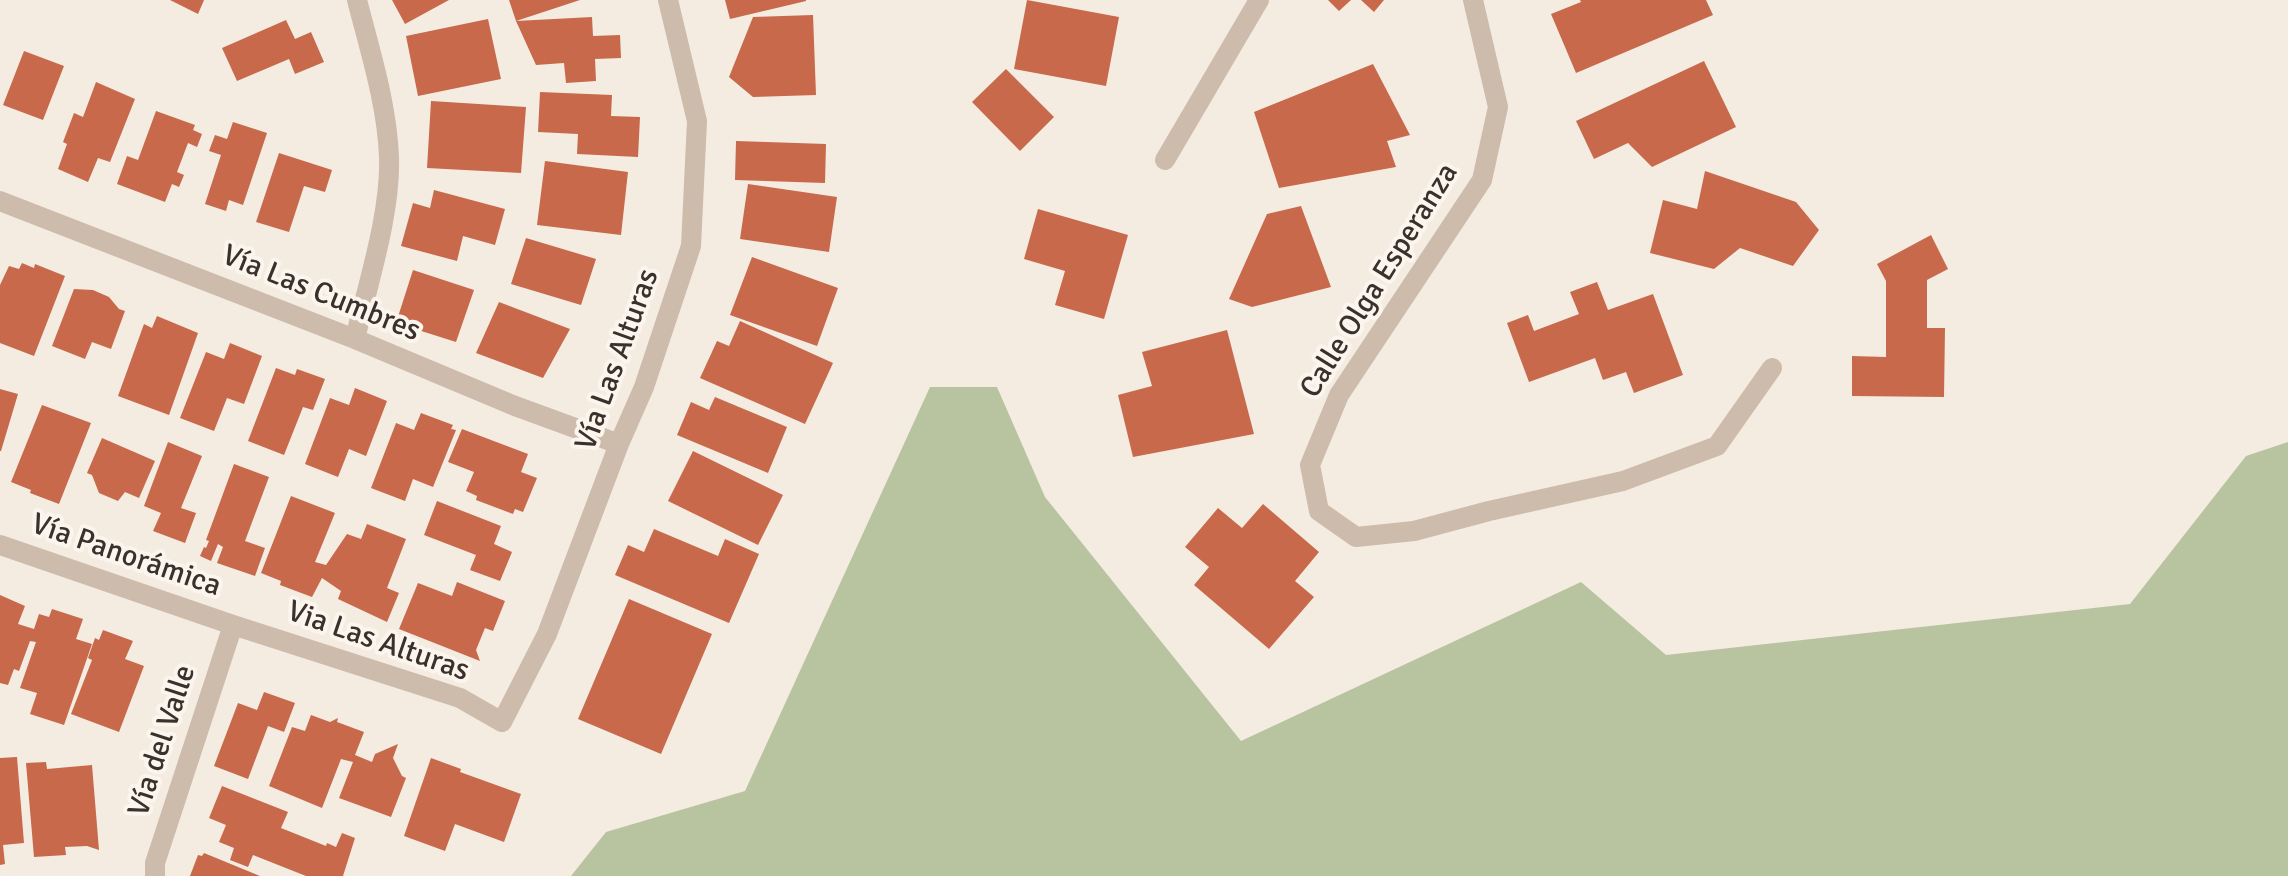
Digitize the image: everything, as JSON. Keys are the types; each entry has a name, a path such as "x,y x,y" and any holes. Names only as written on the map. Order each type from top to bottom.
{"street":[{"path":"355,339 386,203 389,159 384,110 357,0"},
{"name":"Vía Las Alturas","path":"502,722 547,634 619,444 644,387 691,246 697,121 668,0"},
{"path":"1165,160 1259,0"},
{"name":"Calle Olga Esperanza","path":"1473,0 1498,107 1482,180 1339,395 1310,465 1319,511 1356,537 1371,536 1414,531 1623,481 1717,446 1772,368"},
{"name":"Vía Las Cumbres","path":"0,201 355,339 515,406 619,444"},
{"name":"Vía Panorámica","path":"0,545 233,625"},
{"name":"Via Las Alturas","path":"233,625 460,698 502,722"},
{"name":"Vía del Valle","path":"155,876 155,863 233,625"}],"green space":[{"path":"930,387 997,387 1045,497 1241,741 1581,582 1666,655 2130,604 2246,456 2288,442 2288,876 571,876 606,832 745,791"}],"building":[{"path":"170,0 204,0 198,14"},
{"path":"392,0 449,0 405,24"},
{"path":"509,0 580,0 516,21"},
{"path":"725,0 806,0 806,1 730,19"},
{"path":"1027,0 1119,17 1106,86 1014,69"},
{"path":"1328,0 1351,0 1339,11"},
{"path":"1361,0 1384,0 1374,12"},
{"path":"1580,0 1706,0 1713,15 1576,73 1551,14"},
{"path":"813,15 816,95 753,97 729,77 753,17"},
{"path":"592,17 593,36 620,35 621,58 595,59 596,81 566,83 564,63 536,65 516,21"},
{"path":"488,19 501,79 418,96 406,36"},
{"path":"286,20 295,39 311,32 324,62 295,74 289,59 237,81 222,48"},
{"path":"24,51 64,66 43,120 3,105"},
{"path":"1704,61 1736,127 1652,167 1628,143 1594,159 1576,121"},
{"path":"1373,64 1410,135 1387,141 1396,167 1279,188 1254,112"},
{"path":"1006,69 1054,117 1020,151 972,102"},
{"path":"96,82 135,99 110,162 98,158 88,182 58,169 67,144 63,142 74,113 83,117"},
{"path":"540,92 612,95 611,116 640,117 638,157 577,154 578,134 538,132"},
{"path":"431,101 526,107 521,173 427,168"},
{"path":"156,111 195,125 193,130 202,134 197,147 188,143 177,172 184,175 179,187 172,184 165,202 117,184 127,156 138,160"},
{"path":"233,122 267,133 243,205 229,200 226,211 205,204 221,155 209,151 215,135 227,139"},
{"path":"736,141 826,144 825,183 735,180"},
{"path":"279,153 332,170 325,192 304,186 289,232 256,222"},
{"path":"545,161 628,172 621,235 537,225"},
{"path":"1705,171 1796,202 1819,230 1793,266 1740,248 1714,269 1650,253 1663,200 1697,209"},
{"path":"748,184 837,197 829,252 740,239"},
{"path":"434,190 505,209 495,245 463,236 457,261 401,246 413,203 430,208"},
{"path":"1301,206 1331,287 1252,307 1229,299 1267,214"},
{"path":"1038,209 1128,235 1104,319 1055,305 1065,271 1024,259"},
{"path":"1931,235 1948,269 1927,280 1927,328 1945,328 1944,397 1852,396 1852,356 1886,357 1886,281 1877,264"},
{"path":"526,238 596,259 581,305 511,284"},
{"path":"752,257 838,288 817,346 730,315"},
{"path":"22,263 34,268 35,264 65,276 34,356 0,343 0,285 9,266 19,269"},
{"path":"413,270 474,290 456,342 396,323"},
{"path":"1597,282 1608,310 1653,294 1683,375 1634,393 1626,372 1603,380 1595,358 1529,382 1507,323 1528,315 1534,331 1579,314 1570,292"},
{"path":"74,289 93,290 109,297 119,309 125,311 111,349 92,342 85,359 52,346"},
{"path":"499,302 570,329 543,378 476,353"},
{"path":"157,316 198,333 169,415 118,396 144,324 152,328"},
{"path":"740,321 833,363 805,424 700,378 717,341 729,346"},
{"path":"1227,330 1254,434 1133,457 1118,395 1152,386 1142,352"},
{"path":"230,343 262,356 244,404 227,398 214,431 180,418 206,352 224,359"},
{"path":"276,368 295,375 297,369 325,379 313,410 303,407 284,455 248,441"},
{"path":"355,388 387,401 366,456 349,449 338,477 305,464 330,398 349,405"},
{"path":"0,389 18,394 1,451 0,451"},
{"path":"715,397 787,427 768,473 677,435 691,402 709,410"},
{"path":"42,405 91,423 59,504 11,482"},
{"path":"421,413 453,425 451,429 456,430 433,487 413,479 405,501 371,488 396,423 414,430"},
{"path":"462,429 528,454 521,472 537,478 523,512 515,509 513,514 476,500 477,496 466,491 474,472 448,462"},
{"path":"102,438 155,461 139,498 125,492 118,501 99,493 92,475 87,473"},
{"path":"168,442 202,456 181,508 196,513 185,543 153,531 161,513 144,506"},
{"path":"693,451 783,495 758,545 668,501"},
{"path":"234,464 269,477 245,541 265,548 255,576 217,563 223,547 218,544 211,561 200,556 209,541 206,540"},
{"path":"291,496 335,513 315,562 326,565 347,534 361,539 367,524 406,539 387,588 399,593 387,622 338,599 341,591 322,578 312,597 280,585 281,581 261,573"},
{"path":"437,501 501,526 494,544 512,552 500,581 470,570 476,555 424,535"},
{"path":"1263,504 1319,552 1295,581 1314,597 1269,649 1194,585 1209,567 1185,547 1218,508 1242,528"},
{"path":"654,529 718,556 725,539 759,554 729,623 615,575 628,545 644,552"},
{"path":"457,582 505,601 493,631 485,628 476,650 480,661 399,629 418,583 452,596"},
{"path":"0,595 25,606 18,624 34,629 39,614 49,617 52,609 83,619 76,639 92,644 64,725 30,714 37,693 20,688 36,642 30,641 19,671 14,669 8,685 0,683"},
{"path":"629,599 712,634 661,754 578,719"},
{"path":"103,630 133,641 125,659 144,666 119,732 71,714 92,660 88,658 95,638 99,640"},
{"path":"264,692 295,703 284,732 268,726 248,779 214,766 238,703 257,710"},
{"path":"311,715 330,722 338,718 337,722 364,732 355,755 372,762 375,754 398,744 393,758 406,778 391,817 339,798 353,762 341,759 322,808 269,786 292,727 305,731"},
{"path":"17,757 24,843 3,845 5,864 0,865 0,758"},
{"path":"431,758 521,794 504,842 455,824 445,851 404,836"},
{"path":"46,762 47,769 92,765 99,850 87,846 65,847 66,855 34,857 26,763"},
{"path":"222,786 288,812 281,828 326,846 327,843 336,847 342,833 355,838 343,876 306,876 253,855 248,867 230,860 234,848 219,842 226,825 209,818"},
{"path":"204,853 260,876 190,876 198,855"}]}
